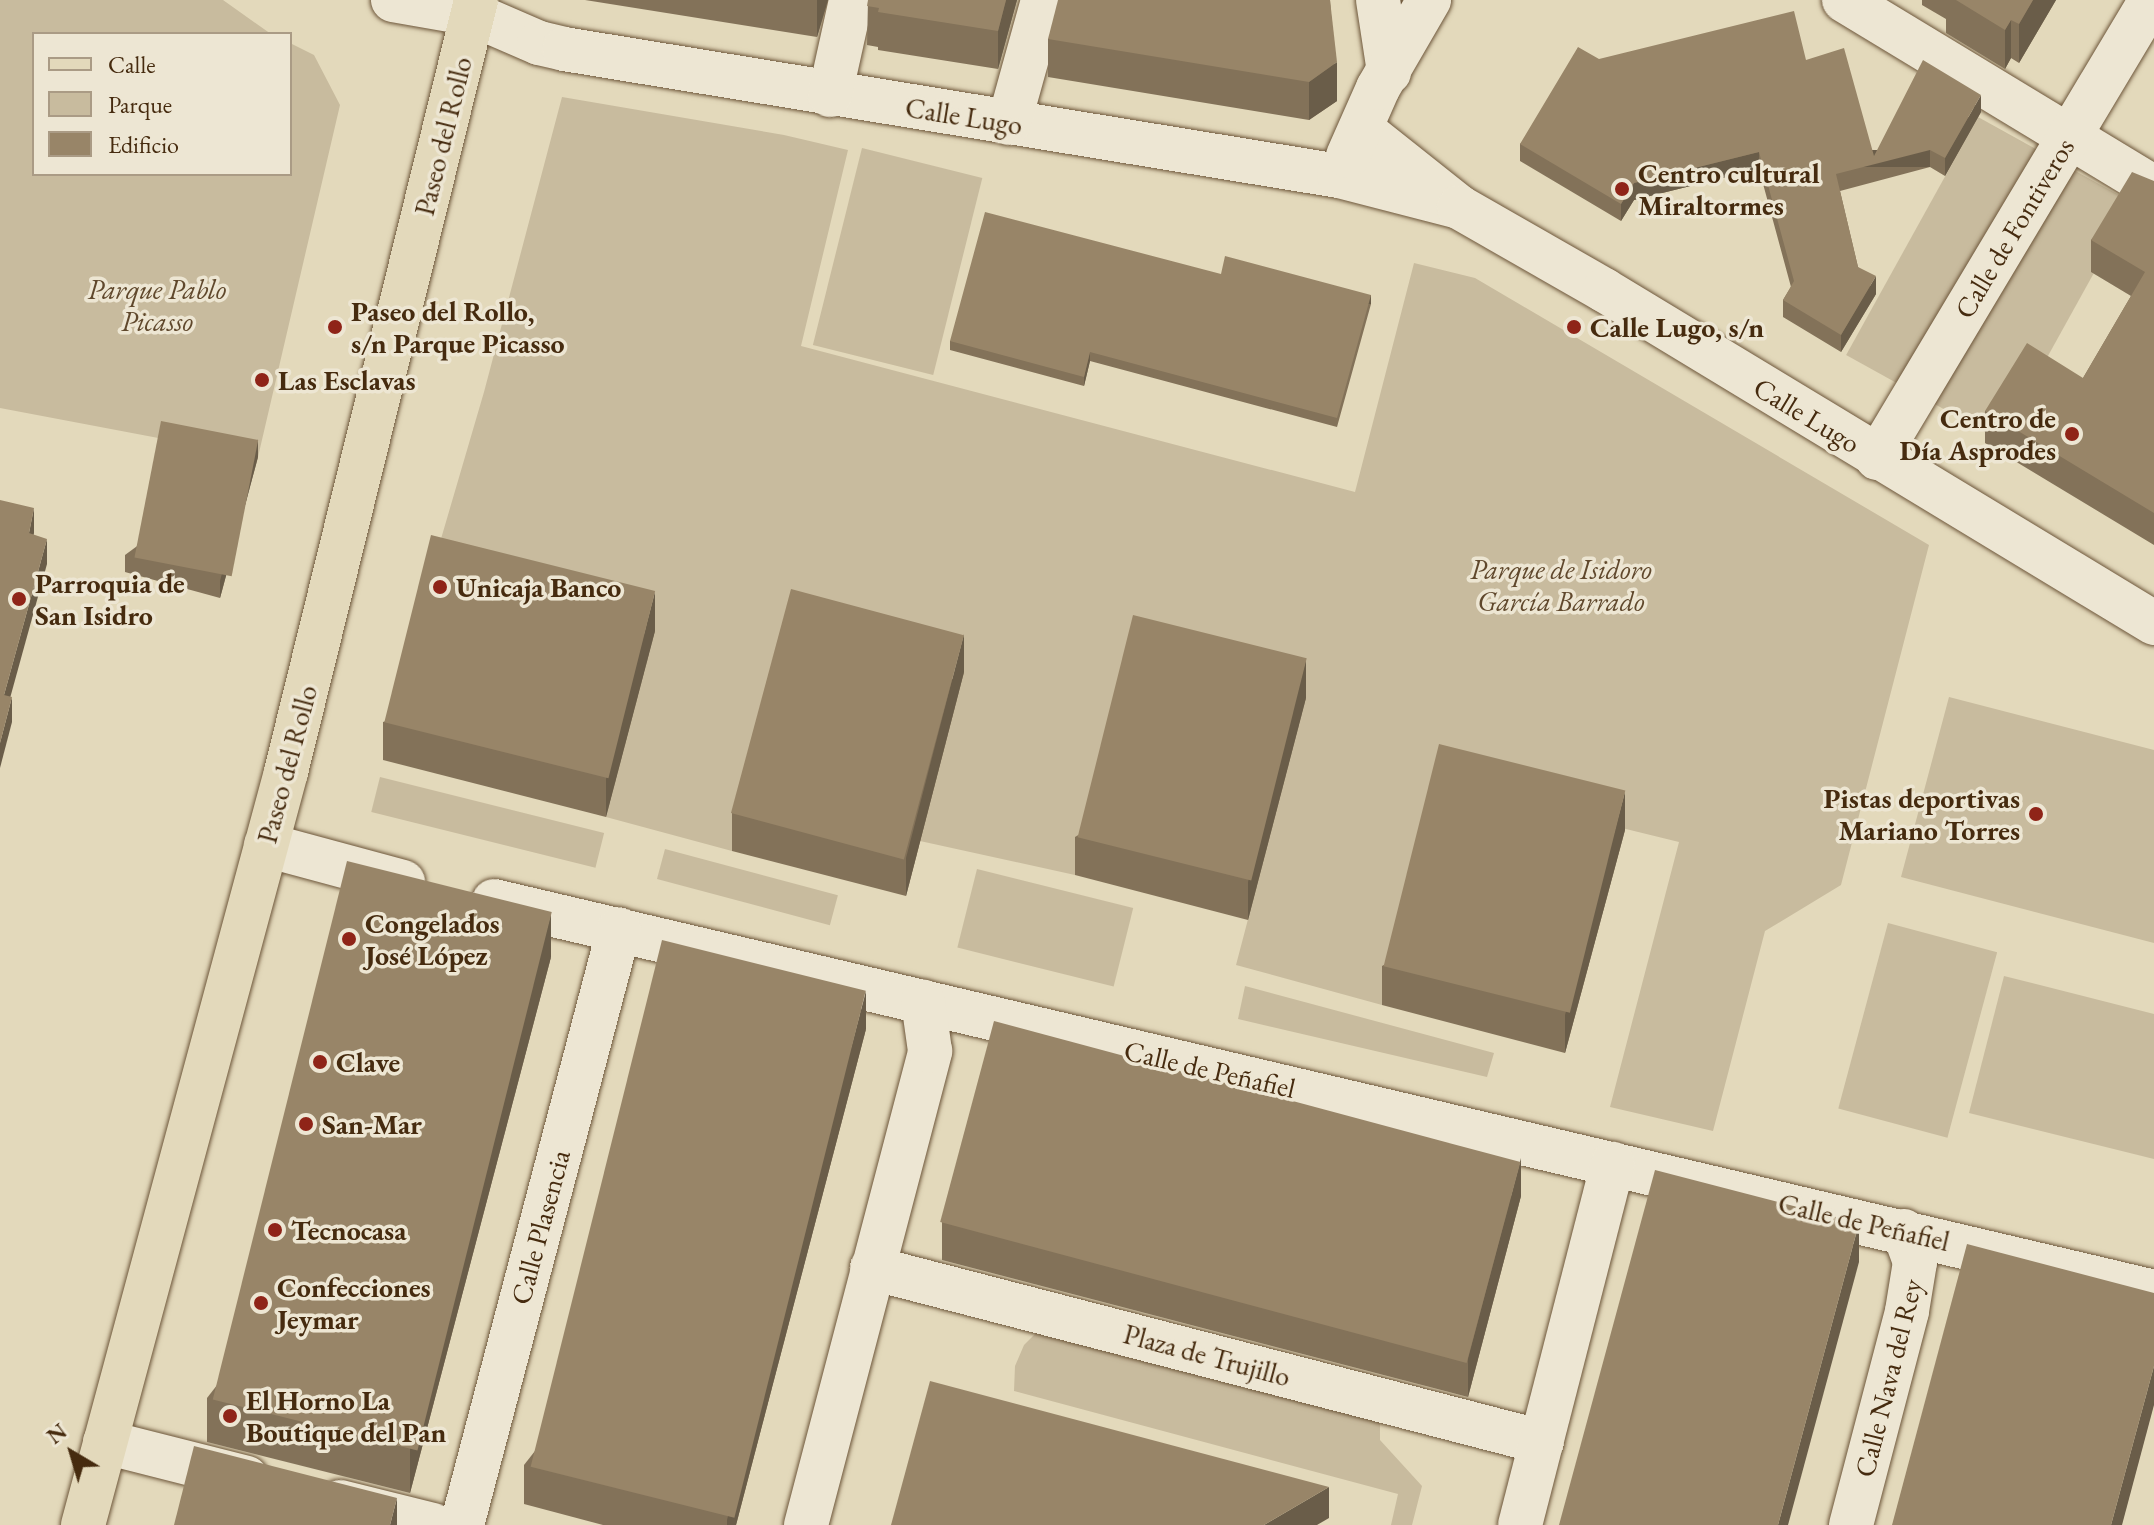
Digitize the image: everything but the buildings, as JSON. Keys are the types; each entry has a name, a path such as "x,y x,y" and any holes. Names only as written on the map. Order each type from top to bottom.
{"main road":[{"name":"Paseo del Rollo","path":"83,1525 266,845 474,7"}],"street":[{"name":"Calle Lugo","path":"393,0 474,7 539,43 564,49 1339,176 1459,207"},
{"path":"830,95 851,0"},
{"path":"1009,123 1043,0"},
{"path":"1378,0 1389,72"},
{"path":"1339,176 1389,72 1429,0"},
{"path":"1844,0 2077,122 2154,188"},
{"name":"Calle de Fontiveros","path":"1877,458 2151,0"},
{"name":"Calle Lugo","path":"1361,129 1459,207 1604,290 2154,623"},
{"name":"Calle de Peñafiel","path":"266,845 447,891 2154,1292"},
{"name":"Calle Plasencia","path":"462,1525 619,929"},
{"path":"806,1525 930,1051 923,1001"},
{"path":"1520,1525 1613,1164"},
{"name":"Calle Nava del Rey","path":"1851,1525 1907,1311 1915,1262 1904,1231"},
{"name":"Plaza de Trujillo","path":"872,1268 1542,1442"},
{"path":"105,1442 433,1525"}],"green space":[{"name":"Parque Pablo Picasso","path":"0,0 223,0 268,32 32,32 32,176 292,176 292,44 314,55 340,105 258,457 0,408"},
{"name":"Parque de Isidoro García Barrado","path":"562,97 784,135 848,150 801,346 1355,492 1414,263 1475,278 1929,545 1841,885 1765,931 1713,1131 1610,1107 1679,842 1439,783 1382,1005 1236,965 1306,698 1133,653 1075,875 920,841 791,628 732,851 606,817 655,631 431,573 484,392"},
{"path":"1978,117 2133,203 2001,441 1846,355"},
{"path":"862,148 982,178 933,375 813,345"},
{"name":"Pistas deportivas Mariano Torres","path":"1949,697 2154,750 2154,943 1901,877"},
{"path":"380,777 604,833 595,868 371,812"},
{"path":"665,849 838,895 830,925 657,879"},
{"path":"977,869 1133,908 1114,987 957,948"},
{"name":"Pistas deportivas Mariano Torres","path":"1888,923 1997,952 1947,1138 1838,1108"},
{"path":"2004,976 2154,1014 2154,1159 1969,1113"},
{"path":"1245,986 1494,1053 1487,1077 1238,1019"},
{"path":"1040,1329 1380,1417 1380,1440 1422,1486 1412,1525 1391,1525 1398,1494 1014,1391 1015,1366 1024,1345"}],"place":[{"name":"Centro cultural Miraltormes","path":"1622,189"},
{"name":"Paseo del Rollo, s/n Parque Picasso","path":"335,327"},
{"name":"Calle Lugo, s/n","path":"1574,327"},
{"name":"Las Esclavas","path":"262,380"},
{"name":"Centro de Día Asprodes","path":"2072,434"},
{"name":"Unicaja Banco","path":"440,587"},
{"name":"Parroquia de San Isidro","path":"19,599"},
{"name":"Pistas deportivas Mariano Torres","path":"2036,814"},
{"name":"Congelados José López","path":"349,939"},
{"name":"Clave","path":"320,1062"},
{"name":"San-Mar","path":"306,1124"},
{"name":"Tecnocasa","path":"275,1230"},
{"name":"Confecciones Jeymar","path":"261,1303"},
{"name":"El Horno La Boutique del Pan","path":"230,1416"}]}
